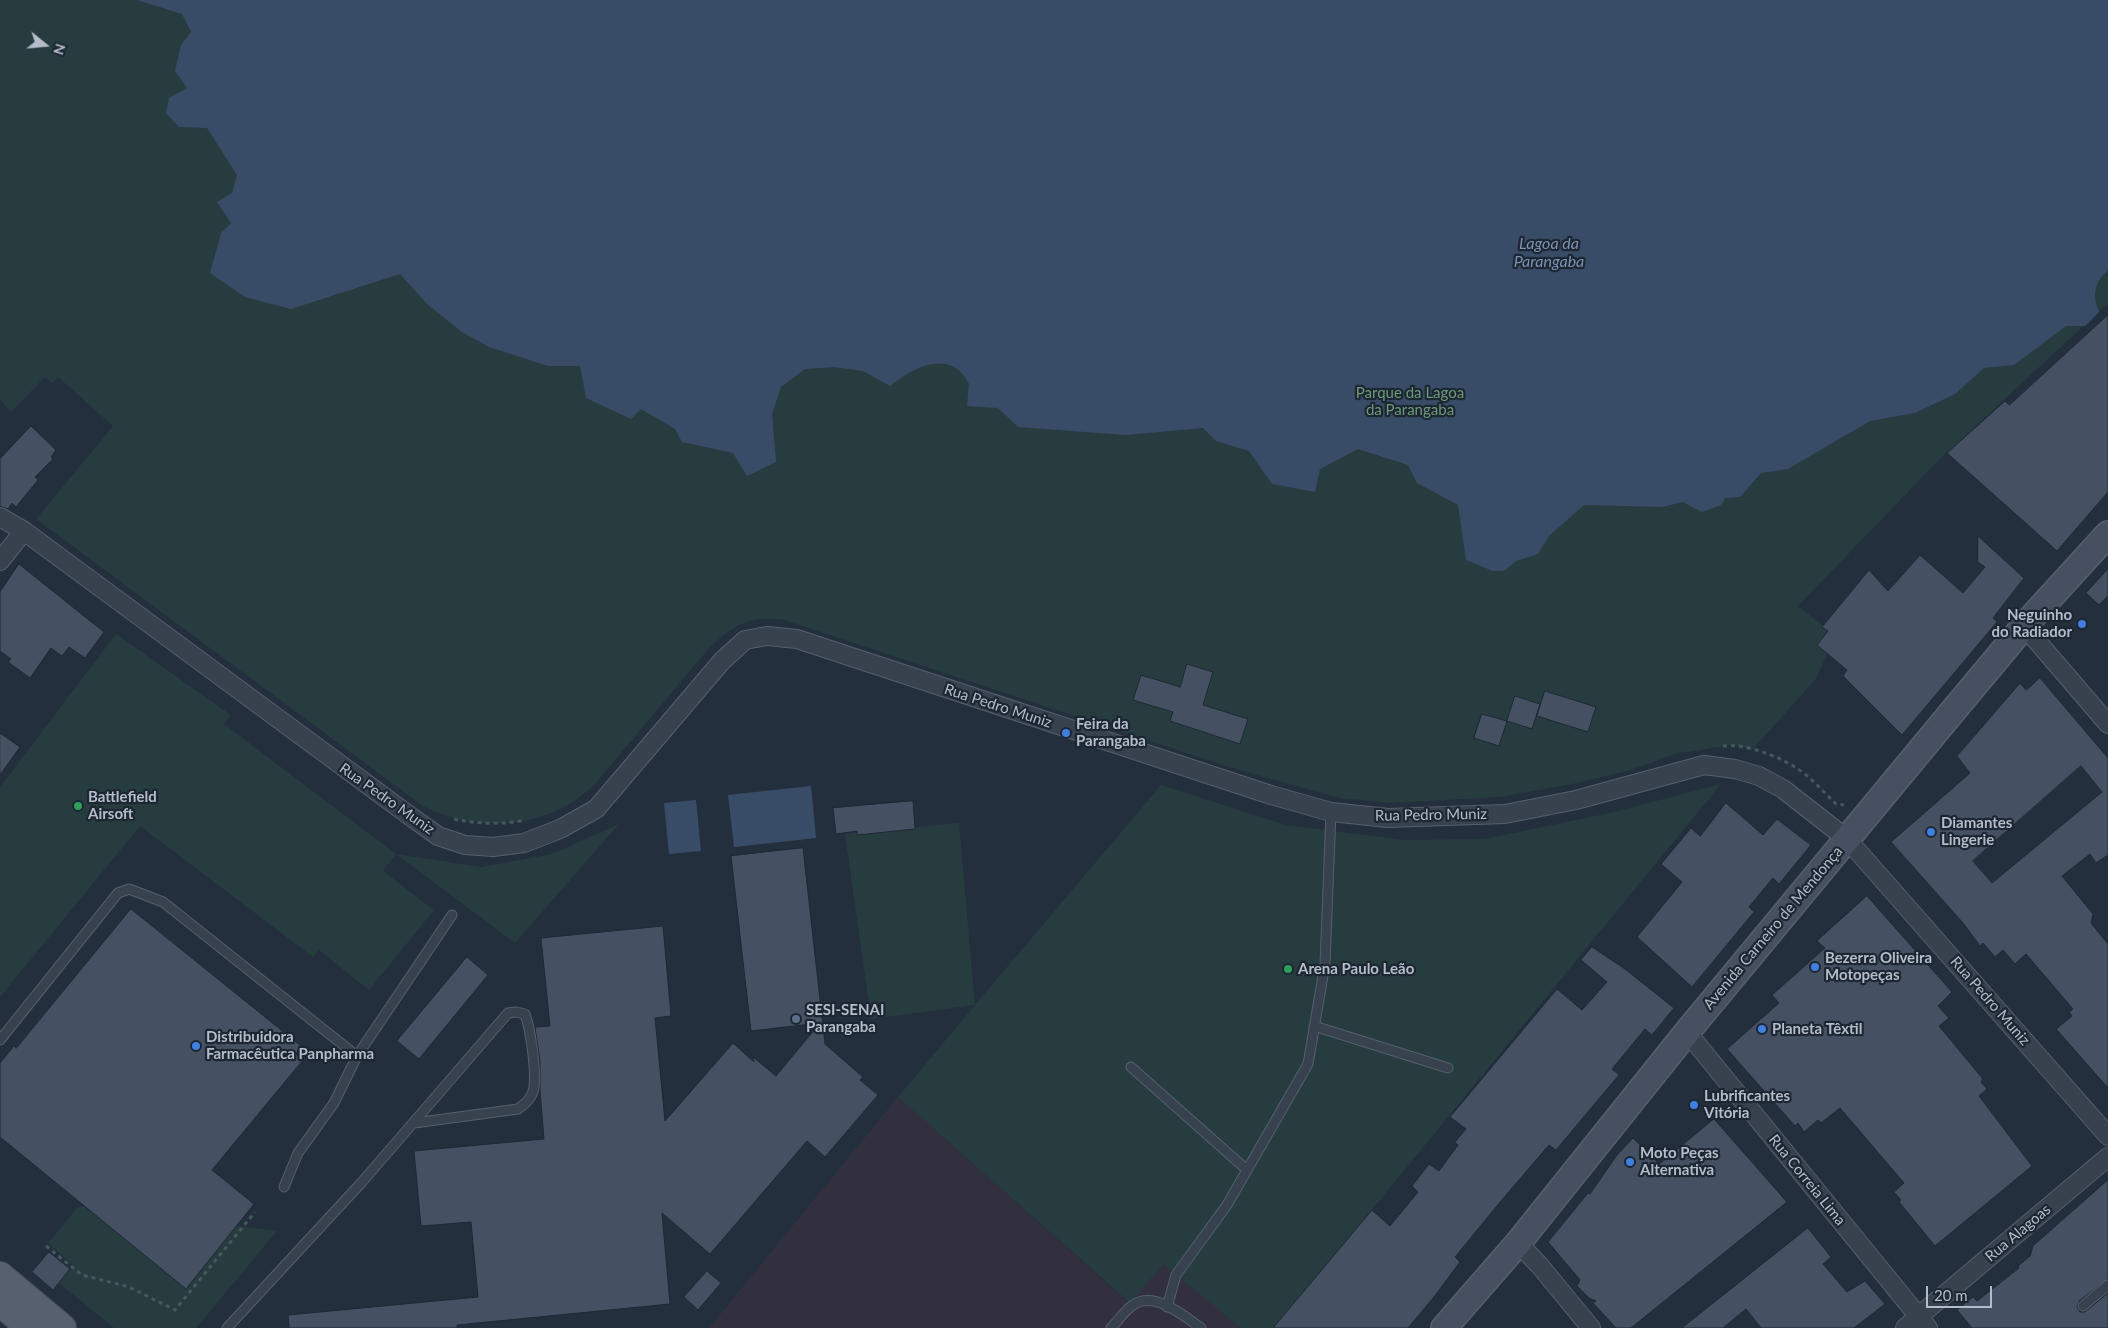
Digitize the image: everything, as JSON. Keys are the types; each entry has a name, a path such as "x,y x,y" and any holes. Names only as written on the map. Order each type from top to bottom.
{"main road":[{"name":"Avenida Carneiro de Mendonça","path":"1444,1328 1518,1243 1687,1032 2024,626 2108,534"},
{"path":"0,1276 62,1328"},
{"path":"0,1302 31,1328"}],"street":[{"name":"Rua Pedro Muniz","path":"0,516 24,531 438,836 465,845 492,847 524,843 560,829 596,808 722,661 746,640 767,636 797,639 1271,795 1331,812 1388,818 1505,814 1576,800 1704,765 1735,769 1759,776 1783,789 1847,838 2108,1136"},
{"path":"0,561 24,531"},
{"path":"2024,626 2108,724"},
{"name":"Rua Correia Lima","path":"1687,1032 1923,1322"},
{"name":"Rua Alagoas","path":"1904,1328 1923,1322 2108,1157"},
{"path":"1518,1243 1540,1266 1591,1328"}],"lane":[{"path":"1167,1307 1176,1274 1227,1205 1308,1064 1324,964 1331,812"},
{"path":"0,1040 109,904 118,894 129,889 163,902 358,1056"},
{"path":"284,1187 298,1153 334,1103 358,1056 452,915"},
{"path":"228,1328 414,1123 508,1013 525,1014 530,1027 534,1089 528,1102 518,1109 414,1123"},
{"path":"1314,1026 1448,1068"},
{"path":"1131,1067 1247,1170"},
{"path":"2083,1306 2108,1285"},
{"path":"1111,1328 1134,1304 1151,1300 1167,1307 1201,1328"}],"path":[{"path":"1721,747 1731,745 1753,749 1779,760 1801,771 1836,804"},
{"path":"449,817 466,822 498,823 529,819"},
{"path":"46,1246 82,1275 129,1287 175,1310 255,1212"}],"shaded area":[{"path":"898,1097 1129,1303 1163,1263 1241,1328 709,1328"}],"green space":[{"name":"Parque da Lagoa da Parangaba","path":"0,0 2108,0 2108,303 1937,462 1798,606 1836,636 1815,680 1753,749 1731,745 1675,754 1628,771 1572,784 1500,797 1391,803 1340,798 1235,769 784,620 762,619 752,620 735,627 710,647 594,785 578,798 560,809 526,820 509,823 473,822 439,813 423,806 36,519 113,426 58,377 52,383 45,377 11,412 0,400"},
{"path":"116,634 231,715 224,724 396,854 383,871 434,910 369,990 319,950 313,957 140,826 0,997 0,787"},
{"name":"Arena Paulo Leão","path":"1721,784 1275,1328 1241,1328 1163,1264 1130,1303 898,1097 1161,785 1286,825 1406,840 1485,839 1614,812"},
{"path":"959,823 975,1005 871,1019 845,834"},
{"path":"619,824 515,943 396,854 481,867 552,854"},
{"path":"79,1206 277,1231 196,1328 114,1328 59,1283 73,1265 48,1243"}],"water":[{"name":"Lagoa da Parangaba","path":"137,0 2108,0 2108,270 2097,285 2095,300 2099,312 2085,326 2066,326 2014,365 1984,368 1955,394 1915,413 1870,421 1788,469 1761,473 1740,497 1725,498 1721,505 1702,512 1683,502 1662,507 1584,505 1549,536 1538,554 1516,561 1504,571 1493,571 1466,560 1458,505 1417,483 1408,465 1358,449 1320,469 1315,492 1272,484 1249,451 1216,441 1203,428 1126,435 1018,427 998,408 967,406 969,384 967,380 957,369 940,363 931,364 913,371 890,386 863,371 834,367 805,369 781,387 772,414 776,462 747,476 733,453 682,442 675,429 641,409 631,419 586,398 580,366 548,366 489,347 462,332 427,304 400,274 291,309 245,297 210,273 221,233 231,223 217,202 232,193 237,175 207,128 179,127 166,113 169,98 187,88 175,71 181,45 191,32 182,14"},
{"path":"811,786 816,838 734,847 728,795"},
{"path":"696,800 701,851 669,854 664,803"}],"building":[{"path":"2108,315 2108,492 2057,551 1947,453 2005,401 2009,405"},
{"path":"31,426 56,450 51,457 53,459 35,477 38,480 16,507 12,503 8,509 0,506 0,459"},
{"path":"1978,536 2024,578 1993,618 1997,622 1902,735 1843,676 1847,670 1817,645 1828,631 1822,627 1869,570 1888,591 1920,555 1963,593 1985,567 1978,562"},
{"path":"19,564 104,632 85,658 69,647 62,656 51,648 30,678 8,662 11,659 0,651 0,592"},
{"path":"2108,569 2108,596 2099,605 2086,593"},
{"path":"1187,664 1213,672 1203,705 1248,719 1240,744 1170,721 1173,712 1133,700 1141,675 1180,687"},
{"path":"2040,678 2108,758 2108,855 2096,863 2090,854 2062,876 2093,914 2091,923 2108,944 2108,1088 2056,1029 2072,1016 2069,1012 2073,1009 2026,954 2015,964 2003,950 1995,957 1983,943 1980,946 1963,923 1891,842 1970,773 1957,756 2020,683 2026,690","holes":["2081,766 2102,792 1992,883 1973,861"]},
{"path":"1545,691 1596,707 1588,732 1537,716"},
{"path":"1515,696 1540,704 1532,729 1507,721"},
{"path":"1482,714 1507,721 1499,746 1474,738"},
{"path":"0,733 20,747 0,775"},
{"path":"913,801 915,829 857,835 857,831 836,834 833,808"},
{"path":"1726,803 1763,835 1777,819 1811,845 1779,884 1773,878 1749,907 1754,912 1692,987 1637,937 1682,882 1661,864 1691,828 1700,836"},
{"path":"803,848 825,1044 863,1077 860,1080 878,1095 825,1157 807,1141 710,1254 662,1213 670,1304 457,1325 457,1328 289,1328 288,1315 478,1297 471,1222 421,1226 414,1151 544,1139 540,1091 540,1061 535,1027 550,1026 541,938 663,926 671,1016 655,1018 665,1121 733,1043 754,1062 753,1057 776,1076 820,1023 751,1031 731,856"},
{"path":"1867,896 1952,992 1938,1006 1949,1018 1939,1026 1983,1079 1981,1082 1987,1089 1979,1096 2032,1166 1935,1246 1899,1202 1901,1200 1894,1192 1904,1183 1840,1108 1821,1123 1818,1120 1804,1132 1798,1123 1795,1126 1727,1049 1779,1003 1772,995 1825,948 1817,941"},
{"path":"131,909 301,1046 296,1054 303,1060 212,1170 254,1204 186,1289 0,1137 0,1063 14,1046 16,1048"},
{"path":"1592,947 1625,969 1674,1008 1652,1035 1645,1029 1612,1069 1619,1075 1556,1150 1549,1145 1501,1201 1455,1257 1460,1262 1434,1297 1408,1328 1273,1328 1372,1210 1390,1226 1418,1192 1412,1186 1429,1164 1439,1171 1458,1145 1455,1142 1466,1129 1450,1117 1557,989 1582,1010 1607,982 1581,960"},
{"path":"467,957 488,975 419,1059 397,1041"},
{"path":"1714,1119 1787,1202 1631,1328 1616,1328 1593,1303 1596,1301 1589,1298 1577,1286 1580,1280 1548,1242 1588,1193 1590,1194 1617,1155 1633,1138 1659,1164"},
{"path":"2108,1180 2108,1279 2079,1301 2077,1307 2080,1312 2085,1312 2108,1293 2108,1328 1972,1328 1957,1310 1973,1297 1977,1301 2019,1268 2018,1266 2030,1256 2033,1246"},
{"path":"1808,1228 1831,1257 1823,1264 1847,1292 1865,1281 1885,1304 1854,1328 1761,1328 1746,1309 1723,1328 1682,1328"},
{"path":"49,1252 70,1269 53,1290 32,1272"},
{"path":"707,1271 721,1283 698,1310 684,1297"}],"place":[{"name":"Neguinho do Radiador","path":"2082,624"},
{"name":"Feira da Parangaba","path":"1066,733"},
{"name":"Battlefield Airsoft","path":"78,806"},
{"name":"Diamantes Lingerie","path":"1931,832"},
{"name":"Bezerra Oliveira Motopeças","path":"1815,967"},
{"name":"Arena Paulo Leão","path":"1288,969"},
{"name":"SESI-SENAI Parangaba","path":"796,1019"},
{"name":"Planeta Têxtil","path":"1762,1029"},
{"name":"Distribuidora Farmacêutica Panpharma","path":"196,1046"},
{"name":"Lubrificantes Vitória","path":"1694,1105"},
{"name":"Moto Peças Alternativa","path":"1630,1162"}]}
